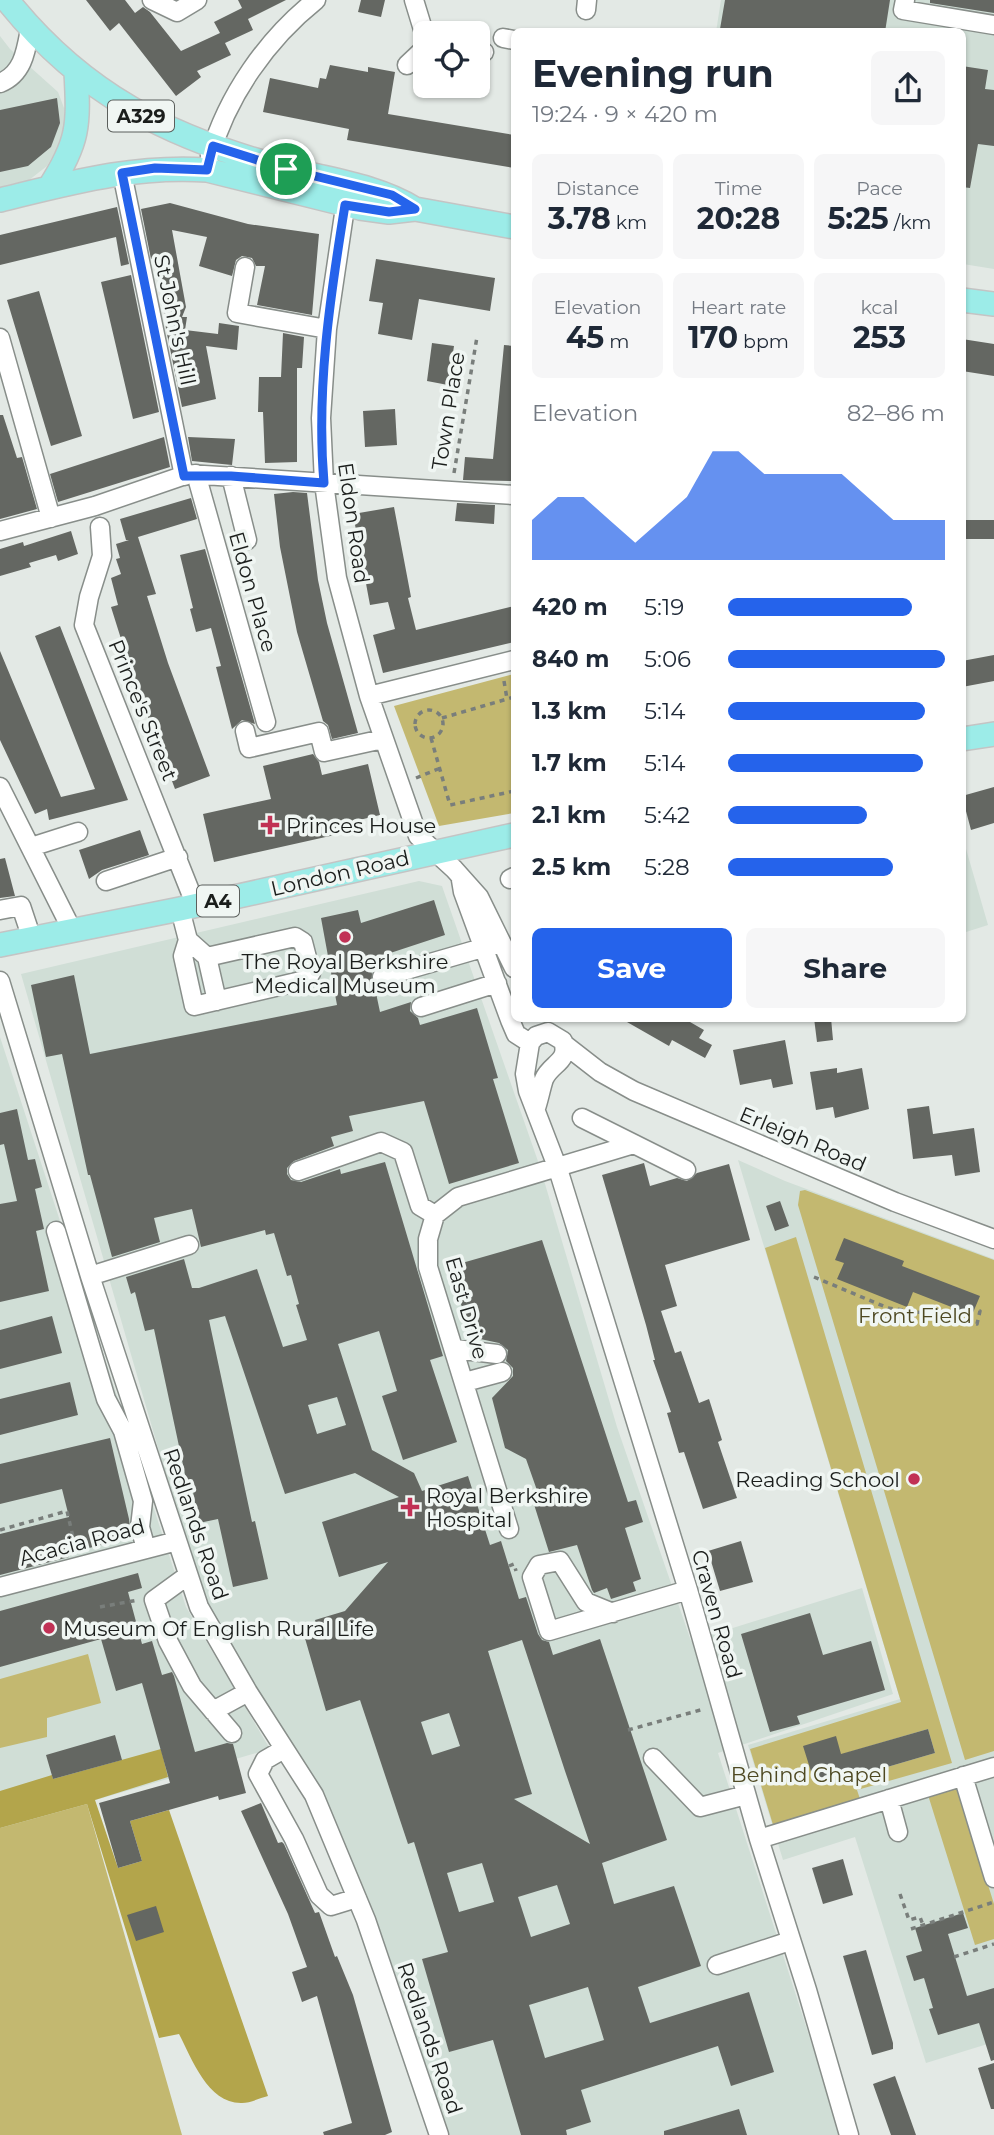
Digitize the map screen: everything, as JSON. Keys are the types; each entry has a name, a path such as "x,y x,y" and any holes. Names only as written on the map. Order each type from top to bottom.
{"main road":[{"name":"A329","path":"7,0 30,29 76,72 141,116 170,130 347,194"},
{"name":"A329","path":"49,188 71,153 76,135 76,72"},
{"name":"A329","path":"0,200 155,168 207,170 347,194 392,195 415,209 511,226"},
{"path":"966,300 994,304"},
{"path":"966,739 994,734"},
{"name":"London Road","path":"0,945 188,907 511,836"}],"street":[{"path":"152,0 177,12 197,0"},
{"path":"207,170 222,121 247,77 267,51 316,0"},
{"path":"414,0 420,21"},
{"path":"905,0 903,10 994,26"},
{"path":"0,83 10,79 19,69 26,54 30,29"},
{"path":"407,65 413,59"},
{"name":"St John's Hill","path":"122,173 190,475"},
{"name":"Eldon Road","path":"347,194 327,328 321,418 324,483 337,578 369,696 418,836 434,852"},
{"path":"244,267 237,313 327,328"},
{"path":"0,338 51,517"},
{"path":"0,531 190,475 511,495"},
{"name":"Eldon Place","path":"190,475 266,722"},
{"path":"231,476 247,540"},
{"name":"Prince's Street","path":"100,527 102,556 89,597 84,625 178,858 188,907 188,940 183,956 194,1006 217,1001"},
{"path":"369,696 511,661"},
{"path":"246,732 249,748 319,732 324,752 383,738"},
{"path":"0,787 72,930"},
{"path":"31,847 78,832"},
{"path":"434,852 479,897 492,945 497,983 511,1021"},
{"path":"106,881 178,858"},
{"path":"0,910 21,906 32,939"},
{"path":"188,940 206,957 217,1001 305,980 311,973 303,942 295,937 206,957"},
{"path":"492,945 511,965"},
{"path":"382,977 492,945"},
{"name":"Redlands Road","path":"0,981 90,1276 198,1607 314,1795 357,1898 439,2135"},
{"path":"421,1007 497,983"},
{"path":"512,1022 516,1034 530,1049 537,1065 555,1065"},
{"path":"530,1049 536,1036 546,1025 564,1044 565,1054 555,1065 536,1108"},
{"name":"Erleigh Road","path":"564,1044 600,1072 634,1091 788,1158 994,1239"},
{"name":"Craven Road","path":"530,1049 527,1082 558,1169 688,1590 746,1795 849,2135"},
{"name":"Erleigh Road","path":"555,1065 600,1072"},
{"path":"582,1118 686,1170"},
{"path":"298,1171 381,1142 403,1153 420,1206 435,1215 458,1197 634,1144"},
{"name":"East Drive","path":"435,1215 428,1239 428,1268 509,1529"},
{"path":"56,1231 106,1399 123,1432 143,1501 140,1527 146,1549"},
{"path":"90,1276 189,1245"},
{"path":"454,1349 497,1354"},
{"path":"465,1382 502,1372"},
{"name":"Acacia Road","path":"0,1587 177,1541"},
{"path":"613,1613 586,1602 560,1561 539,1565 532,1577 549,1631 613,1613 688,1590"},
{"path":"187,1576 154,1600 168,1641 192,1686 232,1733"},
{"path":"213,1711 248,1692"},
{"path":"285,1749 265,1760 258,1774 294,1839 319,1895 331,1906 357,1898"},
{"path":"653,1758 700,1807 746,1795"},
{"path":"759,1839 994,1767"},
{"path":"963,1776 994,1878"},
{"path":"889,1799 898,1832"},
{"path":"718,1965 790,1941"}],"path":[{"name":"Town Place","path":"451,491 477,337"},
{"path":"442,718 441,731 431,738 422,736 416,729 418,716 430,710 442,718 511,698"},
{"path":"431,738 450,805 511,792"},
{"path":"398,785 439,768"},
{"path":"814,1277 888,1308 945,1316 977,1324 981,1311 975,1309"},
{"path":"0,1530 67,1511 80,1566"},
{"path":"509,1566 514,1564 517,1574"},
{"path":"100,1607 131,1599 154,1600"},
{"path":"628,1730 708,1708"},
{"path":"900,1894 909,1920 920,1917 923,1925"},
{"path":"911,1929 994,1902"},
{"path":"954,1956 994,1944"}],"shaded area":[{"path":"721,0 994,0 994,269 966,264 966,28 717,28"},
{"path":"0,36 10,49 58,92 64,108 64,126 60,143 47,166 24,184 0,189"},
{"path":"966,849 988,925 966,932"},
{"name":"Royal Berkshire Hospital","path":"419,881 442,886 540,1167 617,1427 691,1641 862,1588 893,1694 718,1753 841,2135 447,2135 402,1992 374,1914 320,1792 202,1600 21,974"},
{"path":"0,1037 186,1607 270,1749 0,1828"},
{"name":"Reading School","path":"738,1160 785,1181 994,1259 994,2042 926,2063 855,1837 783,1860 748,1745 900,1699"},
{"path":"161,1749 168,1777 95,1800 118,1868 142,1861 130,1821 169,1810 268,2096 248,2102 230,2101 211,2088 196,2067 179,2034 159,2038 87,1804 0,1828 0,1791 52,1775 53,1779"}],"green space":[{"path":"511,675 511,814 439,826 394,706"},
{"name":"Front Field","path":"805,1190 994,1260 994,1751 965,1760 798,1205 800,1191"},
{"name":"Behind Chapel","path":"796,1237 952,1763 857,1790 861,1802 774,1828 750,1749 901,1702 765,1248","holes":["928,1729 935,1753 853,1777 846,1753"]},
{"path":"88,1654 101,1703 47,1718 47,1737 0,1748 0,1679"},
{"path":"957,1786 994,1904 994,1939 975,1945 928,1795"},
{"path":"87,1804 182,2135 0,2135 0,1828"}],"building":[{"path":"86,0 125,0 135,13 143,7 181,51 220,33 214,22 242,8 238,0 286,0 248,19 253,30 225,43 231,55 197,71 201,77 176,96 119,23 110,31"},
{"path":"361,0 385,0 381,17 358,12"},
{"path":"725,0 890,0 886,28 720,28"},
{"path":"930,0 994,0 994,13 930,3"},
{"path":"330,65 368,72 368,67 395,72 388,114 511,134 511,167 347,140 349,129 263,112 270,78 318,88 320,78 326,79"},
{"path":"966,67 988,70 985,89 994,90 994,146 978,144 970,188 966,188"},
{"path":"57,98 60,123 51,147 28,166 0,172 0,110"},
{"path":"170,203 248,224 319,234 312,315 257,305 265,266 256,266 252,258 242,256 236,260 232,276 199,266 207,237 172,230 186,307 182,317 187,317 185,330 218,334 219,323 239,326 237,350 206,346 216,399 182,407 166,329 159,257 151,259 141,209"},
{"path":"117,207 129,264 121,266 116,237 0,265 0,235"},
{"path":"376,259 495,278 490,311 419,299 412,340 378,334 383,303 369,301"},
{"path":"131,275 159,412 133,419 101,282"},
{"path":"39,291 82,436 51,446 7,300"},
{"path":"283,333 304,337 302,368 297,368 297,462 265,463 263,412 258,412 259,377 281,377"},
{"path":"966,340 994,344 994,376 966,372"},
{"path":"432,343 454,346 448,385 427,381"},
{"path":"504,345 511,346 511,481 463,480 465,457 493,459"},
{"path":"395,409 397,445 365,447 363,411"},
{"path":"0,415 3,415 17,458 22,457 37,509 0,519"},
{"path":"164,437 170,467 58,502 50,474"},
{"path":"188,437 235,439 232,465 192,461"},
{"path":"307,493 318,580 327,623 358,733 332,739 328,725 323,721 297,632 280,547 274,494"},
{"path":"191,498 197,519 138,537 156,594 147,596 168,663 210,776 175,789 133,677 111,607 118,605 111,578 121,574 116,559 120,558 116,544 129,540 126,540 120,519"},
{"path":"457,503 495,505 494,524 455,521"},
{"path":"394,507 411,597 408,598 416,630 511,607 511,643 383,673 373,635 395,629 388,602 370,605 353,514"},
{"path":"966,520 994,520 994,539 966,539"},
{"path":"71,531 78,554 58,561 56,555 29,563 31,567 0,576 0,549 23,542 24,546"},
{"path":"205,549 255,724 242,720 232,729 216,667 221,666 211,628 196,632 180,555"},
{"path":"60,626 128,800 49,820 47,809 35,814 0,740 0,651 61,797 95,789 35,636"},
{"path":"994,655 994,681 966,686 966,660"},
{"path":"313,754 319,762 322,775 368,764 380,815 355,821 357,830 214,862 203,814 271,799 263,766"},
{"path":"994,787 994,823 971,830 966,811 966,795"},
{"path":"140,830 149,855 102,870 89,879 79,850"},
{"path":"5,858 15,896 0,898 0,859"},
{"path":"434,900 445,935 369,960 380,1012 411,1002 410,1011 418,1018 420,1025 477,1008 498,1078 493,1079 519,1163 449,1184 424,1101 349,1116 353,1131 331,1137 334,1146 294,1161 287,1168 291,1180 301,1182 340,1169 341,1174 385,1162 443,1356 430,1360 457,1442 403,1460 382,1396 397,1391 379,1331 338,1344 372,1450 414,1473 422,1491 468,1476 490,1545 501,1541 519,1599 526,1597 538,1634 542,1640 549,1642 553,1655 600,1639 667,1840 602,1863 614,1904 674,1886 701,1966 638,1987 650,2023 749,1992 774,2072 731,2086 718,2046 581,2090 591,2122 566,2130 567,2135 521,2135 493,2040 449,2052 422,1959 448,1952 414,1842 408,1844 360,1700 326,1711 302,1628 316,1623 315,1620 345,1611 388,1562 339,1577 322,1522 399,1497 355,1473 285,1494 225,1316 209,1320 252,1522 255,1521 268,1579 233,1587 218,1519 199,1523 193,1492 189,1493 154,1329 145,1331 135,1292 131,1294 126,1277 184,1259 192,1288 199,1288 257,1269 283,1347 307,1340 296,1305 299,1304 291,1275 287,1276 274,1233 266,1235 265,1230 201,1247 192,1209 154,1218 160,1242 112,1257 88,1175 62,1054 46,1057 31,985 74,975 90,1054 337,1005 321,918 358,910 361,923","holes":["337,1397 346,1425 317,1434 308,1405","522,1640 590,1844 514,1799 532,1794 488,1651","449,1713 460,1746 432,1755 421,1722","482,1863 494,1902 459,1912 447,1873","557,1885 570,1924 531,1937 518,1897","588,1987 604,2040 545,2058 529,2005"]},
{"path":"627,1022 690,1022 704,1030 699,1038 712,1045 705,1058 672,1040 669,1046"},
{"path":"814,1022 831,1022 833,1040 817,1042"},
{"path":"785,1040 793,1084 773,1088 771,1079 740,1085 733,1050"},
{"path":"837,1068 837,1073 862,1068 869,1109 835,1118 833,1107 816,1110 810,1072"},
{"path":"929,1106 933,1134 974,1128 980,1172 955,1176 952,1155 913,1159 907,1109"},
{"path":"17,1109 28,1160 35,1159 42,1187 35,1189 44,1229 36,1231 49,1291 0,1302 0,1204 17,1201 4,1144 0,1145 0,1113"},
{"path":"644,1163 650,1186 677,1178 687,1181 697,1173 729,1164 750,1240 665,1265 677,1306 661,1311 675,1353 681,1351 699,1403 709,1399 722,1440 718,1442 737,1498 703,1509 684,1452 679,1453 667,1413 671,1412 653,1360 646,1325 602,1175"},
{"path":"780,1201 789,1226 775,1231 766,1206"},
{"path":"844,1238 904,1261 902,1266 980,1296 972,1315 913,1292 907,1307 837,1279 844,1263 835,1260"},
{"path":"542,1240 628,1502 636,1500 643,1522 625,1528 641,1579 633,1582 636,1591 611,1599 607,1588 594,1593 592,1590 577,1545 549,1552 532,1498 539,1496 526,1459 505,1448 492,1398 513,1376 513,1368 506,1361 508,1350 499,1343 471,1337 454,1281 462,1263"},
{"path":"52,1316 62,1353 0,1369 0,1330"},
{"path":"70,1382 78,1415 0,1435 0,1399"},
{"path":"110,1438 131,1538 68,1553 69,1557 0,1575 0,1534 69,1517 62,1489 0,1504 0,1464"},
{"path":"741,1541 753,1582 720,1591 708,1551"},
{"path":"138,1573 142,1588 128,1592 142,1644 152,1641 162,1675 172,1672 174,1676 195,1752 227,1743 233,1744 246,1793 219,1800 218,1796 130,1821 142,1861 118,1868 99,1803 170,1783 142,1683 116,1691 101,1639 0,1667 0,1611"},
{"path":"810,1613 823,1655 871,1641 885,1690 797,1716 800,1724 770,1732 741,1634"},
{"path":"928,1729 935,1753 853,1777 851,1770 814,1781 803,1746 836,1736 841,1754"},
{"path":"115,1735 122,1760 53,1779 46,1755"},
{"path":"261,1803 278,1843 284,1844 315,1913 319,1912 335,1957 337,1956 353,1995 392,2132 385,2135 324,2135 323,2132 352,2123 317,1996 302,2002 292,1972 307,1967 288,1914 241,1811"},
{"path":"843,1859 853,1895 823,1904 812,1868"},
{"path":"156,1906 164,1932 136,1941 127,1915"},
{"path":"963,1913 968,1928 948,1934 967,1996 994,1988 994,2060 991,2061 979,2023 938,2035 929,2009 933,2008 924,1978 914,1981 906,1956 922,1951 915,1928"},
{"path":"866,1950 893,2043 893,2049 872,2055 843,1956"},
{"path":"994,2063 994,2109 991,2109 978,2068"},
{"path":"895,2076 916,2135 891,2135 873,2084"},
{"path":"739,2109 747,2135 664,2135 664,2131"}],"place":[{"name":"Princes House","path":"270,825"},
{"name":"The Royal Berkshire Medical Museum","path":"345,937"},
{"name":"Reading School","path":"914,1479"},
{"name":"Royal Berkshire Hospital","path":"410,1507"},
{"name":"Museum Of English Rural Life","path":"49,1628"}],"route":[{"path":"213,146 286,169 392,195 415,209 389,212 345,205 325,343 321,418 324,483 197,474 184,476 122,173 164,167 207,170 213,146"}]}
